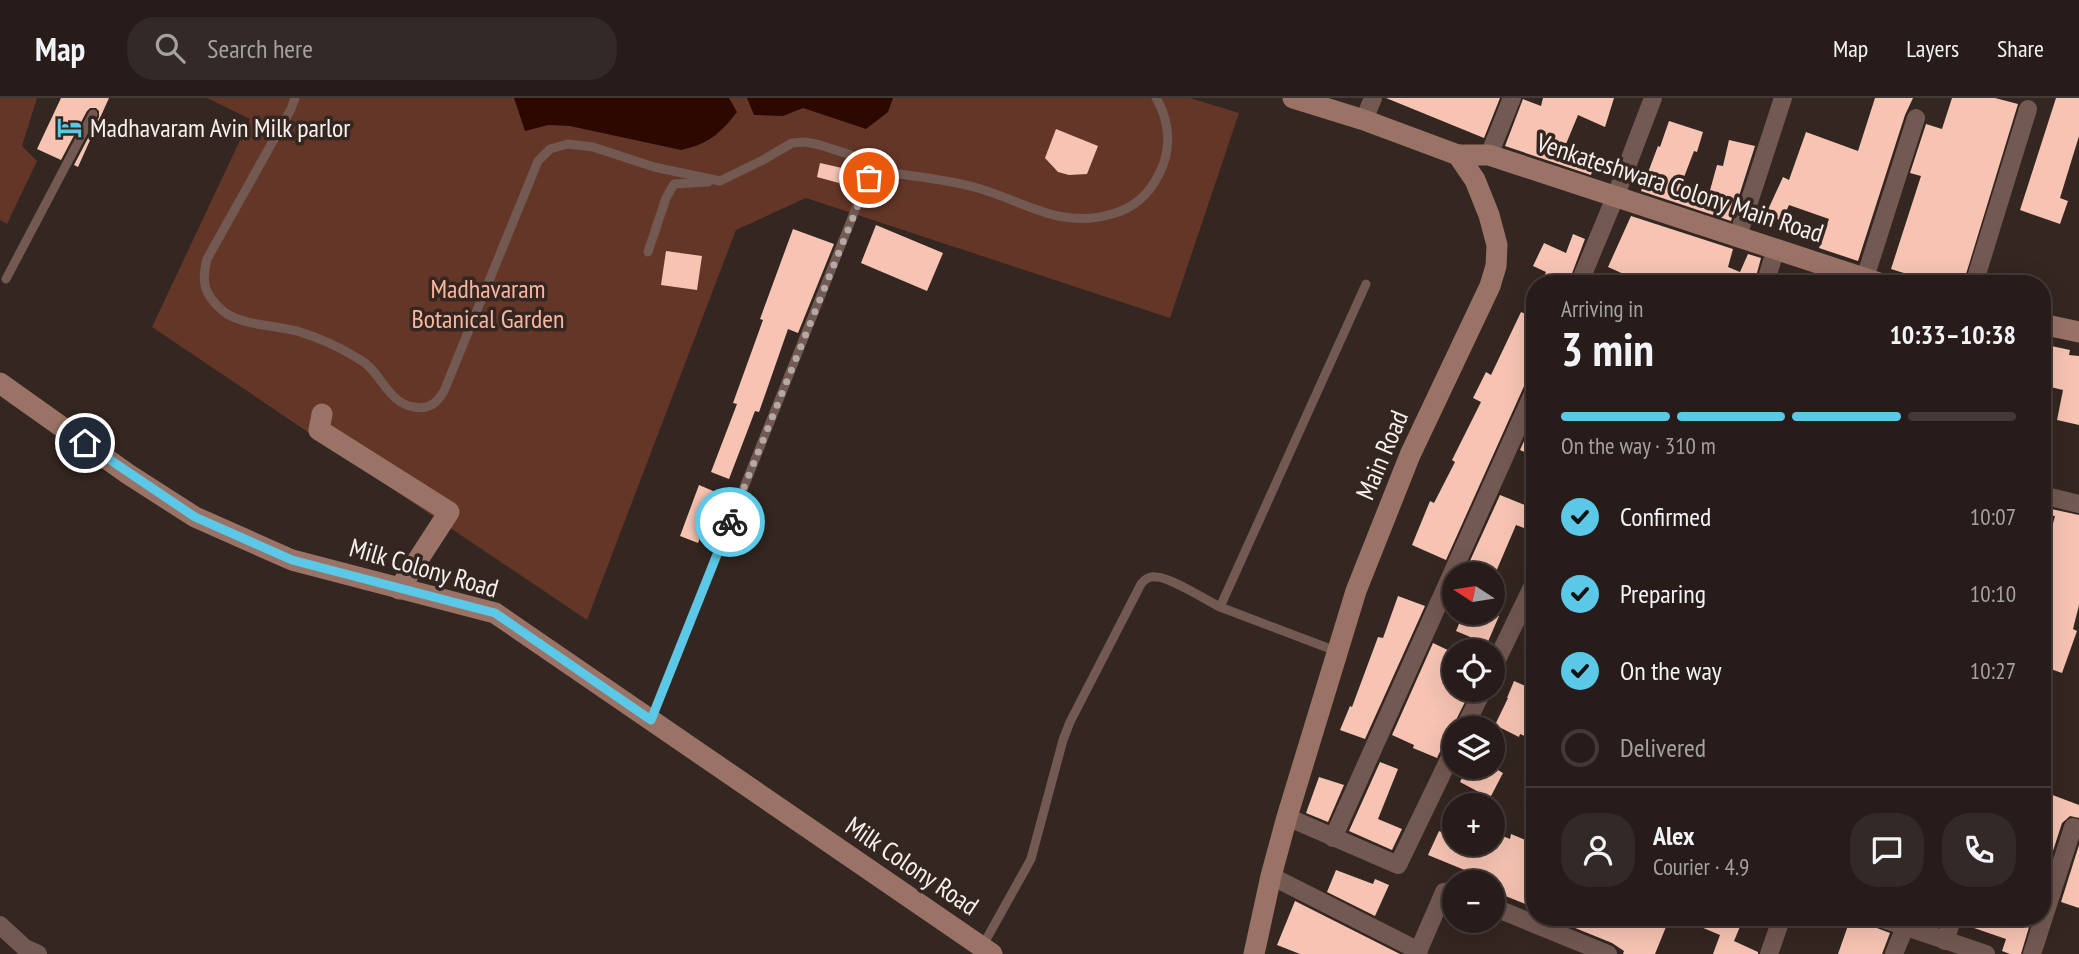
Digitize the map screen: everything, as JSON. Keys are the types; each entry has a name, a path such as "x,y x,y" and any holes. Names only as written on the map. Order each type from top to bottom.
{"street":[{"path":"1293,98 1364,120 1458,155"},
{"path":"1364,120 1373,98"},
{"path":"1489,155 1513,98"},
{"path":"1583,275 1653,98"},
{"path":"1738,236 1783,98"},
{"path":"1977,275 2028,109"},
{"path":"1878,275 1916,118"},
{"name":"Venkateshwara Colony Main Road","path":"1458,155 1489,155 1855,275"},
{"name":"Main Road","path":"1254,954 1287,817 1356,591 1410,456 1490,286 1496,266 1497,245 1489,215 1475,180 1458,155"},
{"path":"1768,275 1776,248"},
{"path":"2051,326 2079,332"},
{"name":"Milk Colony Road","path":"0,383 128,474 195,517 292,560 495,613 987,951"},
{"path":"1333,838 1526,409"},
{"path":"322,414 319,430 449,512 399,589"},
{"path":"2051,497 2079,504"},
{"path":"1505,643 1526,600"},
{"path":"1287,817 1398,865 1442,774"},
{"path":"2051,895 2073,827"},
{"path":"1271,876 1418,953 1442,897"},
{"path":"1505,912 1526,920"},
{"path":"0,925 25,948 38,954"},
{"path":"1539,926 1608,954"},
{"path":"1769,954 1779,926"},
{"path":"1945,941 1950,926"},
{"path":"2032,954 2041,926"},
{"path":"1894,954 1905,927 1986,954"}],"lane":[{"path":"295,98 207,259 203,274 204,288 226,313 240,319 299,332 359,358 375,372 393,397 415,408 429,407 438,402 444,391 538,161 550,149 568,144 593,147 654,167 720,181"},
{"path":"869,170 974,187 1061,218 1097,218 1121,211 1139,201 1153,187 1163,167 1168,145 1167,124 1156,98"},
{"path":"6,279 93,114"},
{"path":"648,252 666,198 674,184 720,181 792,143 805,142 860,159 869,170 869,178 651,720"},
{"path":"1220,607 1366,284"},
{"path":"987,951 1031,859 1062,740 1145,579 1153,576 1164,578 1220,607 1338,652"}],"green space":[{"path":"0,98 37,98 22,146 37,161 7,224 0,220"},
{"name":"Madhavaram Botanical Garden","path":"207,98 1190,98 1239,113 1170,318 806,198 736,230 587,620 152,327 250,119"}],"shaded area":[{"path":"514,98 729,98 737,112 713,137 699,145 681,150 570,126 548,125 525,131"},
{"path":"747,98 893,98 888,112 866,129 803,108 783,116 754,115"}],"building":[{"path":"61,98 109,98 78,167 74,165 99,117 96,108 87,111 61,160 37,149"},
{"path":"1386,98 1500,98 1484,138"},
{"path":"1543,98 1614,98 1605,127 1578,115 1566,144 1597,155 1591,175 1505,146 1523,99 1541,106"},
{"path":"1875,98 1913,98 1905,115 1858,261 1819,248 1829,219 1789,205 1782,221 1766,214 1783,177 1789,180 1806,132 1858,151"},
{"path":"1952,98 1995,98 2018,104 1966,275 1910,275 1891,269 1921,176 1910,173 1926,124 1942,129"},
{"path":"2056,98 2079,98 2079,136 2060,198 2068,201 2060,224 2020,210"},
{"path":"1669,121 1703,132 1697,152 1694,151 1681,185 1709,194 1717,165 1723,166 1729,140 1755,146 1731,221 1641,191"},
{"path":"1056,129 1098,146 1087,174 1069,175 1058,172 1045,158"},
{"path":"820,163 842,168 839,183 817,177"},
{"path":"1631,216 1733,249 1728,267 1740,272 1748,254 1761,258 1756,275 1626,275 1608,267"},
{"path":"876,225 943,253 927,291 861,263"},
{"path":"793,229 834,244 798,333 788,329 759,412 755,411 729,479 711,472 737,404 733,403"},
{"path":"1573,234 1585,239 1571,275 1545,275 1546,272 1533,266 1544,243 1566,253"},
{"path":"666,251 702,256 697,290 661,285"},
{"path":"1521,312 1526,314 1526,383 1446,560 1412,545 1430,501 1434,503 1481,402 1473,398 1486,372 1491,375"},
{"path":"2051,346 2070,350 2069,355 2079,356 2079,425 2057,420 2063,390 2051,387"},
{"path":"1526,437 1526,453 1520,450"},
{"path":"699,485 718,493 698,543 680,536"},
{"path":"1500,495 1526,505 1526,529 1516,525 1500,562 1469,562"},
{"path":"2051,509 2079,515 2079,605 2073,629 2077,631 2062,673 2051,669 2051,531 2055,516 2051,515"},
{"path":"1398,596 1425,606 1365,739 1340,730 1350,706 1352,707 1378,637 1383,638"},
{"path":"1459,625 1495,625 1489,639 1475,639 1456,631"},
{"path":"1433,643 1442,647 1442,702 1465,702 1458,716 1442,716 1442,747 1437,758 1392,735"},
{"path":"1514,681 1526,686 1526,736 1520,734 1519,737 1505,730 1505,716 1499,716"},
{"path":"1380,762 1398,769 1378,819 1402,829 1392,850 1349,831"},
{"path":"1319,777 1344,785 1328,822 1306,813"},
{"path":"1462,779 1500,779 1493,793 1481,793 1460,782"},
{"path":"2051,794 2079,805 2079,818 2070,816 2062,823 2051,857"},
{"path":"1439,831 1442,832 1442,856 1505,856 1505,837 1510,839 1511,834 1526,840 1526,904 1505,896 1505,870 1465,870 1428,855"},
{"path":"2079,845 2079,908 2061,902"},
{"path":"1336,870 1373,884 1375,879 1389,885 1375,916 1327,892"},
{"path":"1295,901 1400,954 1300,954 1277,945"},
{"path":"1570,926 1666,926 1655,954 1623,954 1624,951 1612,943"},
{"path":"1698,926 1740,926 1734,941 1758,954 1713,954 1720,935"},
{"path":"1848,926 1872,926 1890,933 1882,954 1838,954"},
{"path":"2029,926 2021,954 2002,951 2006,939 1974,928"}],"way so far":[{"path":"730,522 869,178"}],"place":[{"name":"Madhavaram Avin Milk parlor","path":"70,128"}],"route":[{"path":"85,443 195,517 292,560 495,613 651,720 730,522"}]}
